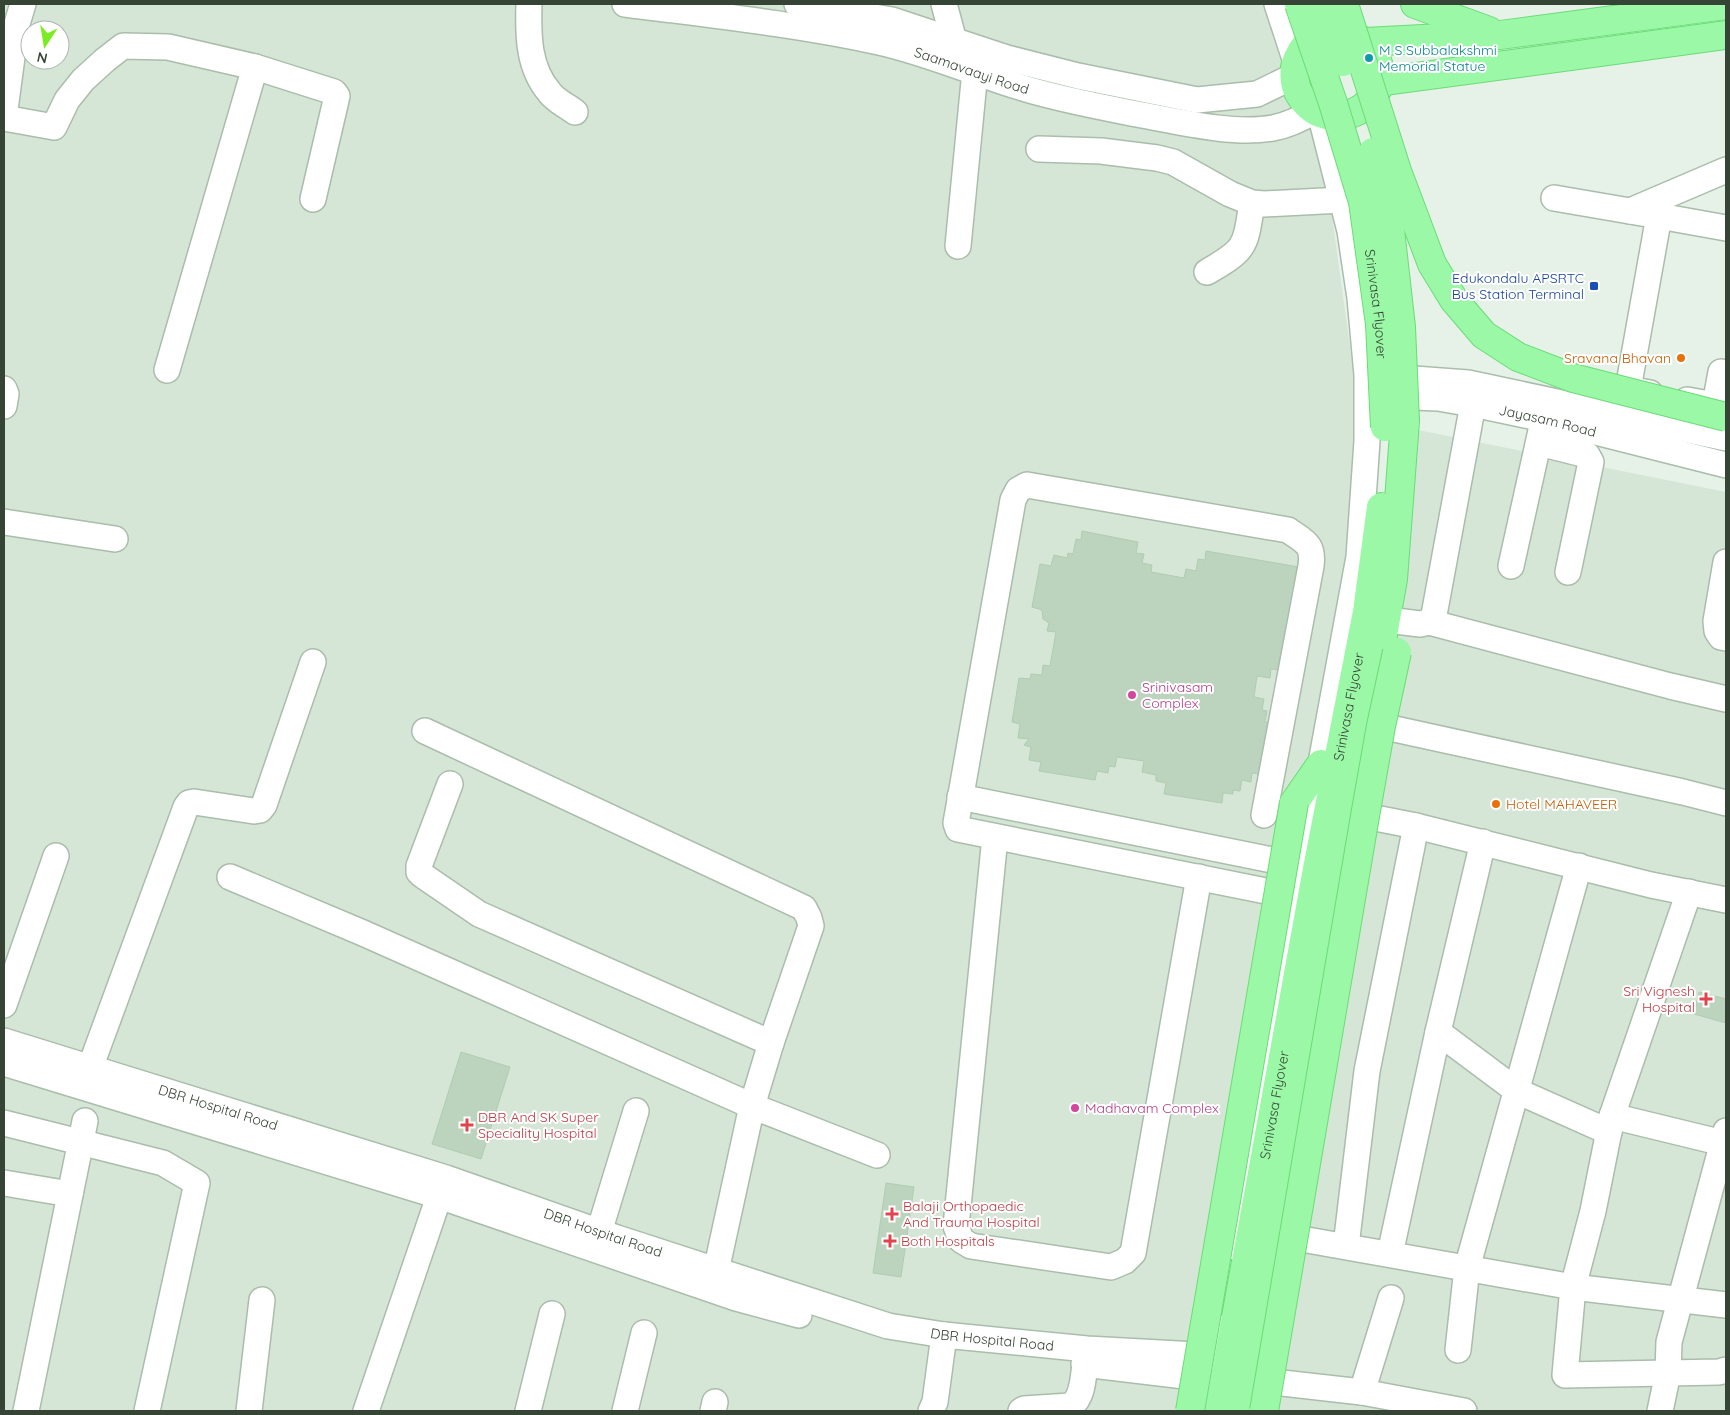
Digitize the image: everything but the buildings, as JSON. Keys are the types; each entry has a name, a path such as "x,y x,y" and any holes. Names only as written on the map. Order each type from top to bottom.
{"main road":[{"name":"Srinivasa Flyover","path":"1219,1411 1317,869 1367,612 1381,506 1385,427 1380,324 1363,202 1333,103 1299,4"},
{"name":"Srinivasa Flyover","path":"1240,1411 1393,579 1405,421 1401,327 1387,202 1368,134 1324,4"},
{"path":"1343,4 1397,171 1432,264 1460,307 1484,335 1518,357 1573,378 1726,416"},
{"path":"1415,4 1500,35"},
{"path":"1359,39 1376,57 1380,76 1377,88 1364,108 1356,112 1339,117 1326,116 1317,112 1304,102 1297,90 1295,69 1302,50 1312,40 1324,34 1338,32 1359,39 1500,35 1726,5"},
{"path":"1377,88 1726,35"},
{"path":"1264,1411 1395,636"},
{"path":"1190,1411 1294,803 1321,764"}],"street":[{"path":"23,4 16,27 4,117 54,127 67,100 83,80 123,46 168,47 255,67 334,92 337,96 313,199"},
{"path":"528,4 530,54 539,77 551,94 576,112"},
{"name":"Saamavaayi Road","path":"625,4 820,30 882,43 1024,88 1111,109 1188,124 1235,130 1272,128 1299,120 1317,112"},
{"name":"Saamavaayi Road","path":"796,4 892,20 1008,58 1078,76 1197,100 1257,94 1295,69"},
{"path":"944,4 954,40"},
{"path":"1277,4 1295,69"},
{"path":"1343,4 1359,39"},
{"path":"167,370 255,67"},
{"path":"958,246 975,71"},
{"path":"1250,1411 1279,1235 1339,904 1395,636 1413,490 1414,388 1412,301 1398,197 1377,88"},
{"path":"1204,1411 1233,1263 1270,1032 1359,556 1367,441 1367,390 1360,298 1350,231 1317,112"},
{"path":"1039,149 1101,151 1157,158 1173,162 1230,194 1252,203 1342,200"},
{"path":"1630,211 1726,170"},
{"path":"1554,198 1726,228"},
{"path":"1207,272 1234,257 1241,248 1247,237 1252,203"},
{"path":"1659,216 1628,389 1715,405 1721,372 1726,373"},
{"name":"Jayasam Road","path":"1367,390 1468,384 1726,438"},
{"name":"Jayasam Road","path":"1414,388 1438,398 1544,419 1726,465"},
{"path":"4,389 6,394 4,406"},
{"path":"1429,622 1434,615 1473,404"},
{"path":"1511,566 1544,419"},
{"path":"1539,443 1587,455 1591,462 1568,572"},
{"path":"1264,815 1312,566 1313,556 1309,544 1288,530 1026,485 1018,490 1013,500 960,797 956,823 958,829 1296,897"},
{"path":"4,522 115,539"},
{"path":"1726,562 1716,621 1717,631 1722,637 1726,638"},
{"path":"1395,636 1420,624 1429,622 1726,699"},
{"path":"90,1068 186,806 194,802 254,811 260,810 264,806 313,662"},
{"path":"1381,726 1726,803"},
{"path":"425,731 804,908 811,926 771,1043 752,1106 716,1271"},
{"path":"450,784 419,866 419,872 422,875 480,914 771,1043"},
{"path":"960,797 1302,866"},
{"path":"1364,816 1416,826 1651,884 1726,900"},
{"path":"1098,858 1102,826"},
{"path":"1346,1246 1367,1071 1416,826"},
{"path":"995,837 956,1226 961,1240 971,1246 1112,1267 1125,1261 1133,1253 1199,877"},
{"path":"1390,1254 1438,1032 1483,842"},
{"path":"4,1005 56,856"},
{"path":"1458,1350 1467,1268 1579,866"},
{"path":"230,877 752,1106 877,1155"},
{"path":"1689,892 1610,1124 1593,1211 1573,1287 1565,1375 1719,1372 1726,1370"},
{"path":"1438,1032 1516,1090 1610,1124 1725,1137 1669,1342 1668,1373 1660,1411"},
{"name":"DBR Hospital Road","path":"4,1041 90,1068 442,1187 736,1298 870,1335 943,1342 1087,1350 1213,1368"},
{"name":"DBR Hospital Road","path":"4,1063 598,1232 943,1342 1085,1364 1213,1368"},
{"path":"598,1232 636,1111"},
{"path":"4,1123 83,1132 163,1163 197,1183 147,1411"},
{"path":"26,1411 83,1132"},
{"path":"4,1183 70,1194"},
{"path":"366,1411 442,1187"},
{"path":"1279,1235 1573,1287 1726,1305"},
{"path":"1362,1392 1391,1298"},
{"path":"249,1411 262,1300"},
{"path":"528,1411 552,1314"},
{"path":"625,1411 644,1333"},
{"path":"931,1411 935,1402 943,1342"},
{"path":"1021,1411 1024,1409 1070,1406 1075,1403 1079,1397 1085,1364"},
{"path":"1255,1380 1362,1392 1464,1411"}],"shaded area":[{"path":"4,4 1271,4 1324,158 1360,419 1347,617 1200,1411 4,1411"},
{"path":"1408,428 1726,492 1726,1411 1263,1411"}],"place":[{"name":"M S Subbalakshmi Memorial Statue","path":"1369,58"},
{"name":"Edukondalu APSRTC Bus Station Terminal","path":"1594,286"},
{"name":"Sravana Bhavan","path":"1681,358"},
{"name":"Srinivasam Complex","path":"1132,695"},
{"name":"Hotel MAHAVEER","path":"1496,804"},
{"name":"Sri Vignesh Hospital","path":"1706,999"},
{"name":"Madhavam Complex","path":"1075,1108"},
{"name":"DBR And SK Super Speciality Hospital","path":"467,1125"},
{"name":"Balaji Orthopaedic And Trauma Hospital","path":"892,1214"},
{"name":"Both Hospitals","path":"890,1241"}]}
